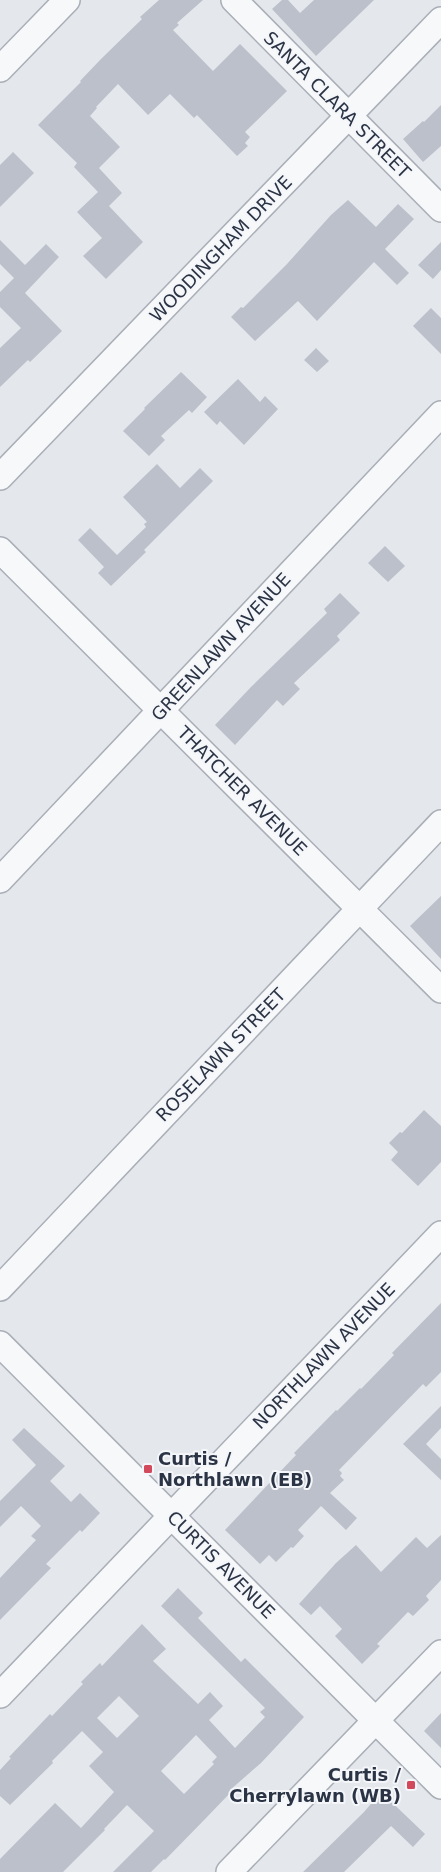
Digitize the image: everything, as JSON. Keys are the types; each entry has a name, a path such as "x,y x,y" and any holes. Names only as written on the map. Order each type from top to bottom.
{"street":[{"path":"0,69 67,0"},
{"name":"SANTA CLARA STREET","path":"234,0 441,209"},
{"name":"WOODINGHAM DRIVE","path":"0,478 441,20"},
{"name":"GREENLAWN AVENUE","path":"0,880 441,414"},
{"name":"THATCHER AVENUE","path":"0,550 441,990"},
{"name":"ROSELAWN STREET","path":"0,1288 441,823"},
{"name":"NORTHLAWN AVENUE","path":"0,1695 441,1234"},
{"name":"CURTIS AVENUE","path":"0,1344 441,1786"},
{"path":"229,1872 441,1653"}],"building":[{"path":"159,0 203,0 177,23 179,25 173,30 213,71 240,44 287,91 245,132 250,137 245,143 248,146 237,156 197,115 194,118 170,94 148,115 118,84 90,116 120,147 99,168 122,193 109,206 143,242 106,279 83,256 102,238 77,212 98,192 74,167 77,163 38,125 142,19 140,17"},
{"path":"282,0 288,0 300,13 314,0 374,0 316,56 272,9"},
{"path":"441,105 441,146 423,162 403,139"},
{"path":"13,152 34,173 0,207 0,165"},
{"path":"348,200 376,227 398,204 414,219 385,249 409,273 397,285 374,262 317,321 298,301 255,341 231,317 241,307 243,308 287,264 331,215"},
{"path":"0,240 25,265 46,244 59,257 25,293 62,331 30,362 28,360 0,387 0,348 21,328 0,307 0,292 14,278 0,264"},
{"path":"441,242 441,270 433,279 418,265"},
{"path":"431,308 441,318 441,354 413,326"},
{"path":"316,348 329,361 317,372 304,360"},
{"path":"181,372 207,397 192,413 189,410 161,436 165,440 149,456 123,431"},
{"path":"238,379 260,402 265,396 278,409 244,445 220,421 217,425 204,412"},
{"path":"157,464 180,488 200,468 213,481 111,586 98,573 104,567 78,540 90,528 117,555 146,527 144,524 147,522 123,497"},
{"path":"385,546 405,566 388,582 368,563"},
{"path":"340,593 360,613 337,636 340,640 294,683 300,689 283,706 277,700 235,745 215,725 327,613 324,609"},
{"path":"441,896 441,959 410,926"},
{"path":"424,1110 441,1126 441,1162 418,1186 391,1160 398,1152 389,1143 400,1132 402,1133"},
{"path":"441,1303 441,1372 426,1387 423,1384 339,1470 342,1473 340,1476 344,1480 330,1493 357,1518 346,1530 321,1506 298,1530 304,1536 293,1548 291,1547 276,1562 269,1555 260,1564 225,1530 296,1455 294,1453 336,1410 361,1389 394,1355 392,1353"},
{"path":"441,1406 441,1428 426,1444 441,1459 441,1480 403,1444"},
{"path":"24,1428 65,1466 50,1481 71,1502 80,1493 100,1513 46,1564 51,1568 0,1620 0,1578 36,1540 31,1536 41,1526 21,1506 0,1527 0,1501 36,1465 12,1440"},
{"path":"441,1535 441,1580 426,1596 429,1600 413,1616 408,1612 377,1644 380,1646 362,1664 335,1636 342,1629 320,1606 311,1615 299,1604 336,1563 356,1545 381,1572 416,1537 427,1548"},
{"path":"178,1588 203,1613 198,1618 241,1662 245,1658 304,1717 261,1763 230,1790 231,1792 207,1817 151,1872 113,1872 154,1831 127,1805 63,1872 0,1872 0,1859 55,1803 81,1828 114,1792 89,1766 103,1752 82,1731 52,1761 53,1763 10,1805 0,1796 0,1770 11,1758 9,1757 50,1714 52,1716 83,1684 81,1682 100,1663 102,1666 142,1624 166,1649 153,1661 198,1704 210,1692 223,1706 209,1720 235,1748 265,1717 260,1712 265,1708 161,1606","holes":["119,1696 139,1716 117,1738 97,1718","196,1735 217,1757 212,1762 214,1764 184,1794 161,1771"]},
{"path":"441,1713 441,1748 424,1731"},
{"path":"381,1792 425,1834 413,1847 391,1826 344,1872 303,1872 364,1812"}],"place":[{"name":"Curtis / Northlawn (EB)","path":"148,1469"},
{"name":"Curtis / Cherrylawn (WB)","path":"411,1785"}]}
